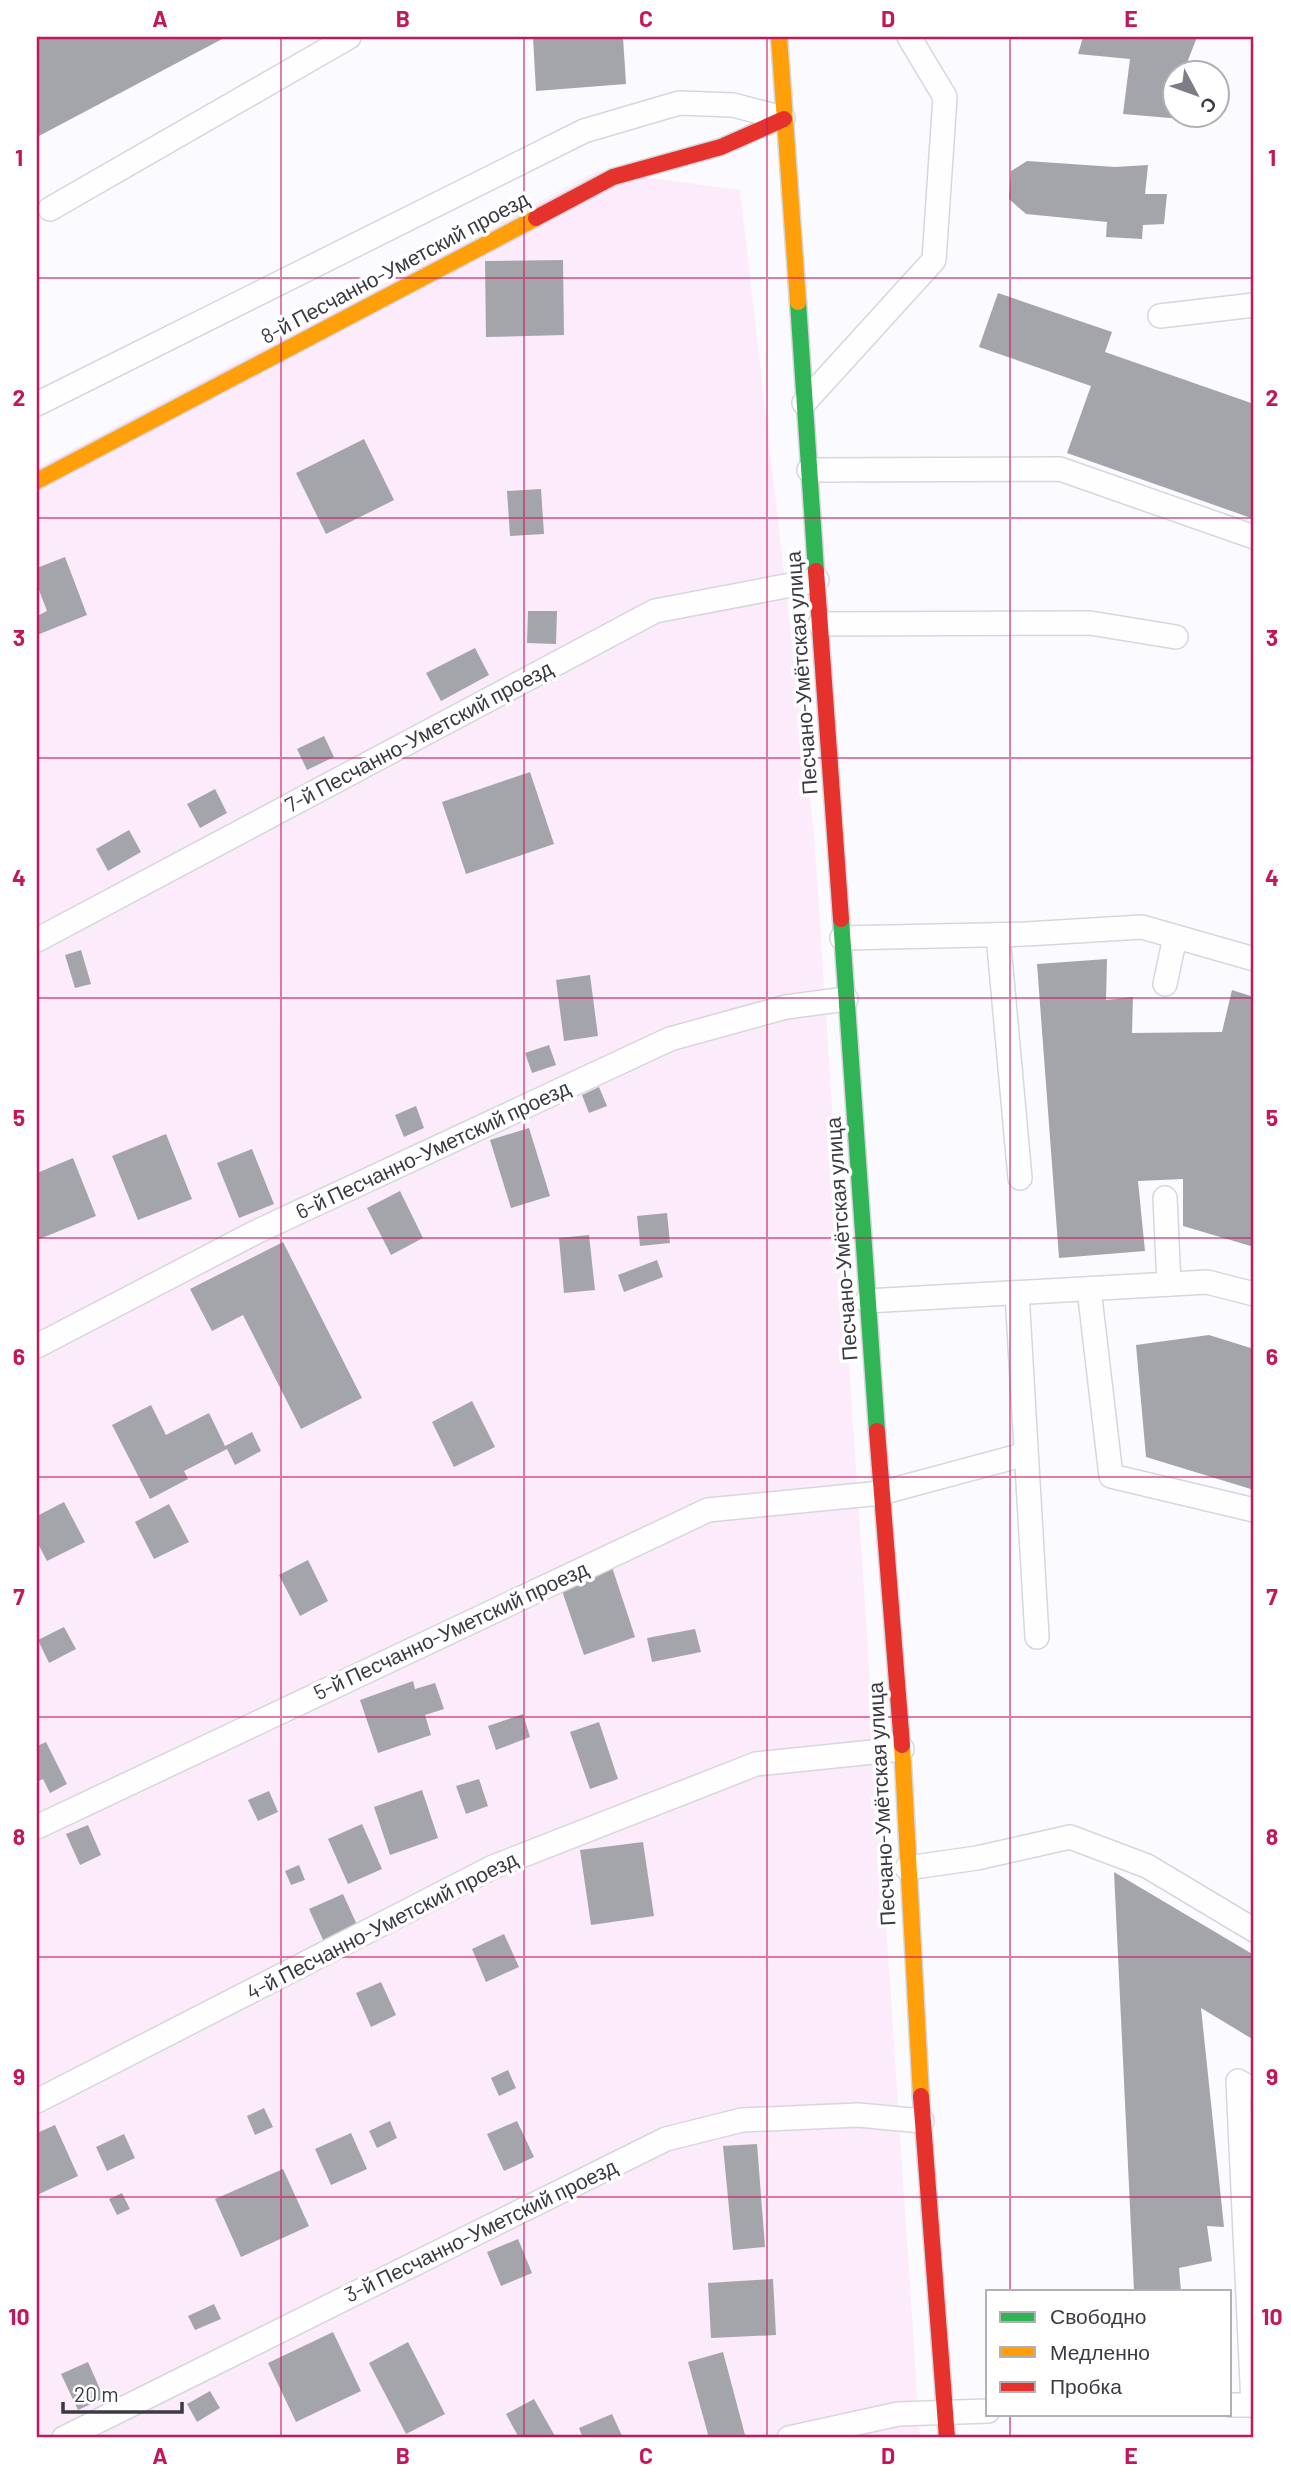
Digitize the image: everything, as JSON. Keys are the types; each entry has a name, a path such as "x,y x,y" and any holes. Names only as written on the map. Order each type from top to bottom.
{"main road":[{"name":"Песчано-Умётская улица","path":"779,37 867,1301 902,1748 922,2121 947,2438"},
{"name":"8-й Песчанно-Уметский проезд","path":"37,481 613,177 721,147 784,119"}],"lane":[{"path":"50,209 349,37"},
{"path":"804,403 934,260 945,97 909,37"},
{"path":"37,404 584,131 679,103 733,105 784,119"},
{"path":"1160,316 1254,305"},
{"path":"809,470 1060,469 1254,537"},
{"name":"7-й Песчанно-Уметский проезд","path":"37,940 655,611 817,580"},
{"path":"820,624 1090,623 1175,637"},
{"path":"842,938 1142,927 1254,959"},
{"path":"998,934 1020,1178"},
{"path":"1165,984 1175,937"},
{"name":"6-й Песчанно-Уметский проезд","path":"37,1346 256,1232 670,1039 786,1007 846,999"},
{"path":"1165,1198 1169,1284"},
{"path":"867,1301 1207,1283 1254,1294"},
{"path":"1089,1289 1111,1476 1254,1510"},
{"path":"1017,1293 1037,1637"},
{"name":"5-й Песчанно-Уметский проезд","path":"37,1827 708,1510 881,1493 1026,1454"},
{"name":"4-й Песчанно-Уметский проезд","path":"37,2101 493,1867 756,1764 902,1748"},
{"path":"907,1868 977,1858 1070,1837 1147,1866 1254,1930"},
{"path":"1232,2405 1254,2406 1238,2081 1254,2090"},
{"name":"3-й Песчанно-Уметский проезд","path":"64,2438 666,2139 742,2120 858,2115 922,2121"},
{"path":"789,2438 898,2414 986,2412"}],"shaded area":[{"path":"597,171 740,190 814,835 920,2438 37,2438 37,468"}],"building":[{"path":"37,37 226,37 37,137"},
{"path":"533,37 623,37 626,84 536,91"},
{"path":"1083,37 1197,37 1188,60 1162,60 1162,117 1123,114 1130,59 1078,54"},
{"path":"1027,161 1115,167 1148,165 1145,194 1167,194 1164,224 1143,225 1142,239 1106,237 1107,222 1026,214 1009,199 1011,171"},
{"path":"563,260 564,335 486,337 485,261"},
{"path":"998,293 1112,332 1105,352 1254,404 1254,519 1067,453 1091,386 979,347"},
{"path":"364,439 394,500 326,534 296,473"},
{"path":"541,489 544,534 510,536 507,491"},
{"path":"65,557 87,615 37,635 37,616 47,611 37,585 37,568"},
{"path":"528,611 557,611 556,644 527,643"},
{"path":"475,648 489,675 441,701 426,673"},
{"path":"324,736 334,757 307,770 297,749"},
{"path":"530,772 554,844 466,874 442,802"},
{"path":"215,789 227,813 200,828 187,804"},
{"path":"129,830 141,852 108,871 96,849"},
{"path":"81,950 91,984 75,988 65,955"},
{"path":"1107,959 1106,1000 1133,997 1132,1033 1222,1032 1232,990 1254,997 1254,1247 1183,1226 1183,1179 1138,1181 1145,1251 1059,1258 1037,964"},
{"path":"590,975 598,1036 564,1041 556,980"},
{"path":"549,1045 556,1065 532,1073 525,1053"},
{"path":"599,1087 607,1106 589,1113 582,1095"},
{"path":"416,1106 424,1128 404,1137 395,1115"},
{"path":"529,1128 550,1196 511,1208 490,1140"},
{"path":"166,1134 192,1199 138,1220 112,1156"},
{"path":"252,1149 274,1204 239,1218 217,1163"},
{"path":"73,1158 96,1216 37,1240 37,1173"},
{"path":"400,1191 423,1238 391,1255 367,1208"},
{"path":"667,1213 670,1243 640,1246 637,1216"},
{"path":"589,1235 595,1290 564,1293 559,1238"},
{"path":"283,1242 362,1398 301,1429 243,1315 212,1331 190,1289"},
{"path":"657,1260 663,1277 624,1292 618,1275"},
{"path":"1209,1335 1254,1349 1254,1490 1146,1457 1136,1345"},
{"path":"472,1401 495,1447 454,1467 432,1422"},
{"path":"151,1405 166,1435 209,1413 225,1446 252,1432 261,1451 235,1465 227,1449 184,1471 188,1479 150,1499 112,1425"},
{"path":"64,1502 85,1542 47,1561 37,1542 37,1516"},
{"path":"169,1504 189,1542 154,1559 135,1522"},
{"path":"308,1560 328,1601 300,1616 279,1575"},
{"path":"612,1567 635,1637 584,1655 560,1585"},
{"path":"64,1627 76,1649 49,1663 38,1640"},
{"path":"695,1629 701,1652 652,1662 647,1638"},
{"path":"413,1681 415,1689 435,1683 444,1709 425,1715 431,1735 378,1753 360,1700"},
{"path":"523,1714 530,1737 496,1750 488,1726"},
{"path":"599,1722 618,1779 590,1789 570,1732"},
{"path":"46,1742 67,1784 50,1793 43,1779 37,1782 37,1746"},
{"path":"479,1779 488,1806 466,1814 456,1786"},
{"path":"422,1790 438,1838 390,1855 374,1807"},
{"path":"269,1791 278,1812 258,1821 248,1800"},
{"path":"362,1824 382,1869 348,1884 328,1839"},
{"path":"88,1825 101,1855 80,1865 66,1834"},
{"path":"643,1842 654,1916 591,1925 580,1850"},
{"path":"299,1865 305,1880 291,1885 285,1871"},
{"path":"1114,1872 1254,1955 1254,2040 1201,2008 1224,2227 1207,2226 1212,2261 1179,2268 1181,2290 1134,2290"},
{"path":"343,1894 358,1927 324,1942 309,1909"},
{"path":"504,1934 519,1967 486,1982 472,1949"},
{"path":"381,1982 396,2015 371,2027 356,1993"},
{"path":"508,2070 516,2088 499,2096 491,2078"},
{"path":"264,2108 273,2127 255,2135 247,2116"},
{"path":"390,2121 397,2138 377,2148 369,2131"},
{"path":"517,2121 534,2157 504,2171 487,2134"},
{"path":"55,2125 78,2176 37,2195 37,2133"},
{"path":"351,2133 367,2169 331,2185 315,2149"},
{"path":"124,2134 135,2158 107,2171 96,2147"},
{"path":"757,2144 765,2247 733,2250 723,2146"},
{"path":"283,2169 309,2226 241,2257 215,2199"},
{"path":"122,2193 130,2209 117,2215 109,2199"},
{"path":"518,2239 532,2273 501,2286 487,2252"},
{"path":"773,2279 776,2335 711,2338 708,2283"},
{"path":"214,2304 221,2319 195,2330 188,2316"},
{"path":"333,2332 361,2391 296,2422 268,2363"},
{"path":"408,2342 445,2414 406,2434 369,2363"},
{"path":"723,2352 745,2435 709,2438 688,2362"},
{"path":"88,2362 104,2398 78,2410 61,2374"},
{"path":"210,2391 220,2408 197,2422 187,2404"},
{"path":"534,2399 556,2438 519,2438 506,2414"},
{"path":"612,2414 623,2438 583,2438 579,2428"}],"traffic: fast":[{"path":"798,302 816,571"},
{"path":"841,919 877,1431"}],"traffic: slow":[{"path":"779,37 798,302"},
{"path":"37,481 536,218"},
{"path":"902,1745 921,2096"}],"traffic: jam":[{"path":"536,218 613,177 721,147 784,119"},
{"path":"816,571 841,919"},
{"path":"877,1431 902,1745"},
{"path":"921,2096 947,2438"}]}
